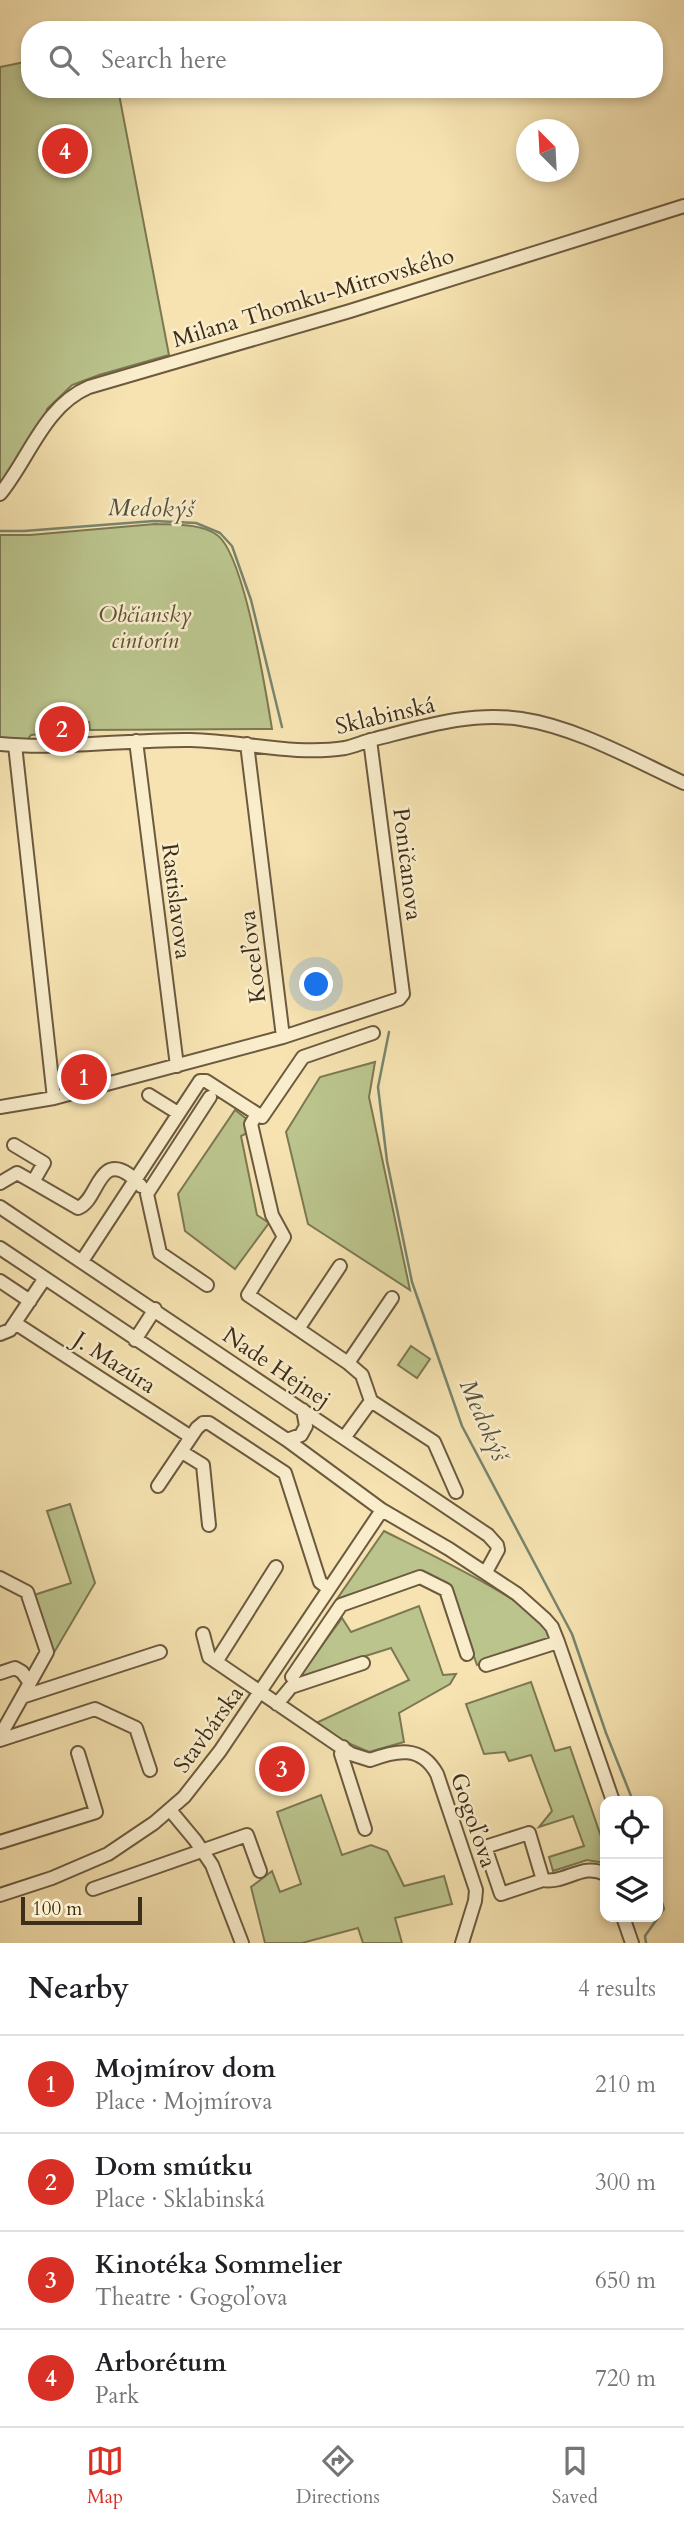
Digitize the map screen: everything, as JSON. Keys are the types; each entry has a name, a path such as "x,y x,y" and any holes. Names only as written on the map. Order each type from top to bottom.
{"street":[{"name":"Milana Thomku-Mitrovského","path":"0,494 59,407 82,390 116,377 350,311 684,206"},
{"name":"Sklabinská","path":"0,744 191,740 309,750 348,748 370,740 459,719 501,717 523,719 577,735 684,783"},
{"name":"Poničanova","path":"283,1037 399,999 403,993 370,740"},
{"name":"Rastislavova","path":"136,741 177,1066"},
{"name":"Koceľova","path":"247,744 283,1037"},
{"path":"15,745 54,1098"},
{"path":"373,1034 303,1057 251,1124 272,1215 284,1237 248,1295 348,1363 362,1375 370,1401 434,1442 456,1492"},
{"path":"0,1107 54,1098 283,1037"},
{"path":"82,1261 200,1081 206,1081 260,1115"},
{"path":"149,1096 178,1113"},
{"path":"147,1194 210,1097"},
{"path":"14,1145 44,1163 33,1182"},
{"path":"0,1183 17,1173 78,1208 84,1205 104,1173 120,1169 136,1180 147,1194 160,1253 208,1285"},
{"name":"Nade Hejnej","path":"2,1212 82,1261 493,1539 498,1550 485,1572"},
{"path":"0,1248 287,1440 382,1510 485,1572 538,1611 552,1627 611,1796"},
{"path":"299,1329 340,1266"},
{"path":"0,1334 10,1330 45,1278"},
{"path":"0,1281 30,1301"},
{"path":"348,1363 392,1298"},
{"path":"135,1340 155,1310"},
{"name":"J. Mazúra","path":"15,1323 191,1437"},
{"path":"344,1438 370,1401"},
{"path":"287,1440 301,1435 306,1426 303,1410"},
{"path":"158,1486 191,1437 203,1423 209,1423 285,1474 320,1582 328,1588"},
{"path":"306,1454 305,1438 311,1429 327,1426"},
{"path":"182,1451 203,1465 209,1525"},
{"name":"Stavbárska","path":"0,1895 52,1878 108,1854 170,1810 202,1776 382,1510"},
{"path":"203,1634 209,1657 216,1662 275,1567"},
{"path":"277,1704 341,1605 420,1577 446,1590 467,1654"},
{"path":"0,1578 27,1592 47,1652 0,1738"},
{"path":"486,1665 558,1643"},
{"path":"22,1697 160,1651"},
{"path":"0,1673 43,1659"},
{"name":"Gogoľova","path":"216,1662 360,1758 369,1760 406,1752 417,1754 432,1764 438,1774 476,1890 462,1943"},
{"path":"292,1682 363,1663"},
{"path":"278,1666 292,1682"},
{"path":"15,1668 23,1672 30,1683"},
{"path":"0,1738 95,1709 135,1728 150,1770"},
{"path":"343,1747 341,1754 366,1829"},
{"path":"0,1842 96,1812 78,1753"},
{"path":"170,1810 202,1849 219,1882 242,1943"},
{"path":"543,1880 529,1833 485,1847 501,1894 543,1880 549,1881 590,1869 600,1872"},
{"path":"93,1889 247,1835 260,1871"},
{"path":"625,1922 632,1943"}],"green space":[{"path":"21,63 21,98 120,98 169,355 72,385 47,409 46,417 0,486 0,67"},
{"name":"Občiansky cintorín","path":"155,524 203,528 217,535 227,547 245,595 272,729 90,730 89,722 69,725 68,719 56,720 57,725 50,726 50,733 31,735 28,739 0,739 0,535 30,535"},
{"path":"375,1062 369,1097 410,1290 308,1224 286,1132 320,1077"},
{"path":"235,1110 248,1120 249,1132 241,1136 257,1215 269,1223 235,1269 185,1231 178,1194"},
{"path":"411,1346 430,1359 417,1378 398,1365"},
{"path":"70,1504 95,1583 52,1656 31,1596 71,1583 47,1511"},
{"path":"384,1531 522,1605 548,1629 548,1640 477,1665 449,1587 417,1573 337,1599"},
{"path":"419,1606 443,1675 456,1674 450,1684 399,1713 404,1742 369,1752 334,1737 316,1723 409,1680 391,1648 299,1677 342,1618 351,1632"},
{"path":"531,1682 555,1751 570,1747 600,1834 600,1862 587,1860 553,1871 549,1857 584,1846 573,1816 539,1827 552,1811 531,1755 509,1761 505,1752 484,1754 466,1704"},
{"path":"321,1795 342,1855 371,1845 387,1851 404,1886 444,1876 452,1904 395,1918 402,1943 363,1943 358,1928 302,1943 265,1943 251,1887 272,1871 280,1892 301,1884 277,1812"}],"waterway":[{"name":"Medokýš","path":"0,531 154,521 196,523 220,533 232,546 251,600 282,727"},
{"name":"Medokýš","path":"389,1032 378,1087 387,1161 412,1282 462,1426 572,1634 631,1796"},
{"name":"Medokýš","path":"663,1906 663,1910"},
{"name":"Medokýš","path":"646,1943 645,1936 655,1922"}],"place":[{"name":"Arborétum","path":"65,151"},
{"name":"Dom smútku","path":"62,729"},
{"name":"Mojmírov dom","path":"84,1077"},
{"name":"Kinotéka Sommelier","path":"282,1769"}]}
